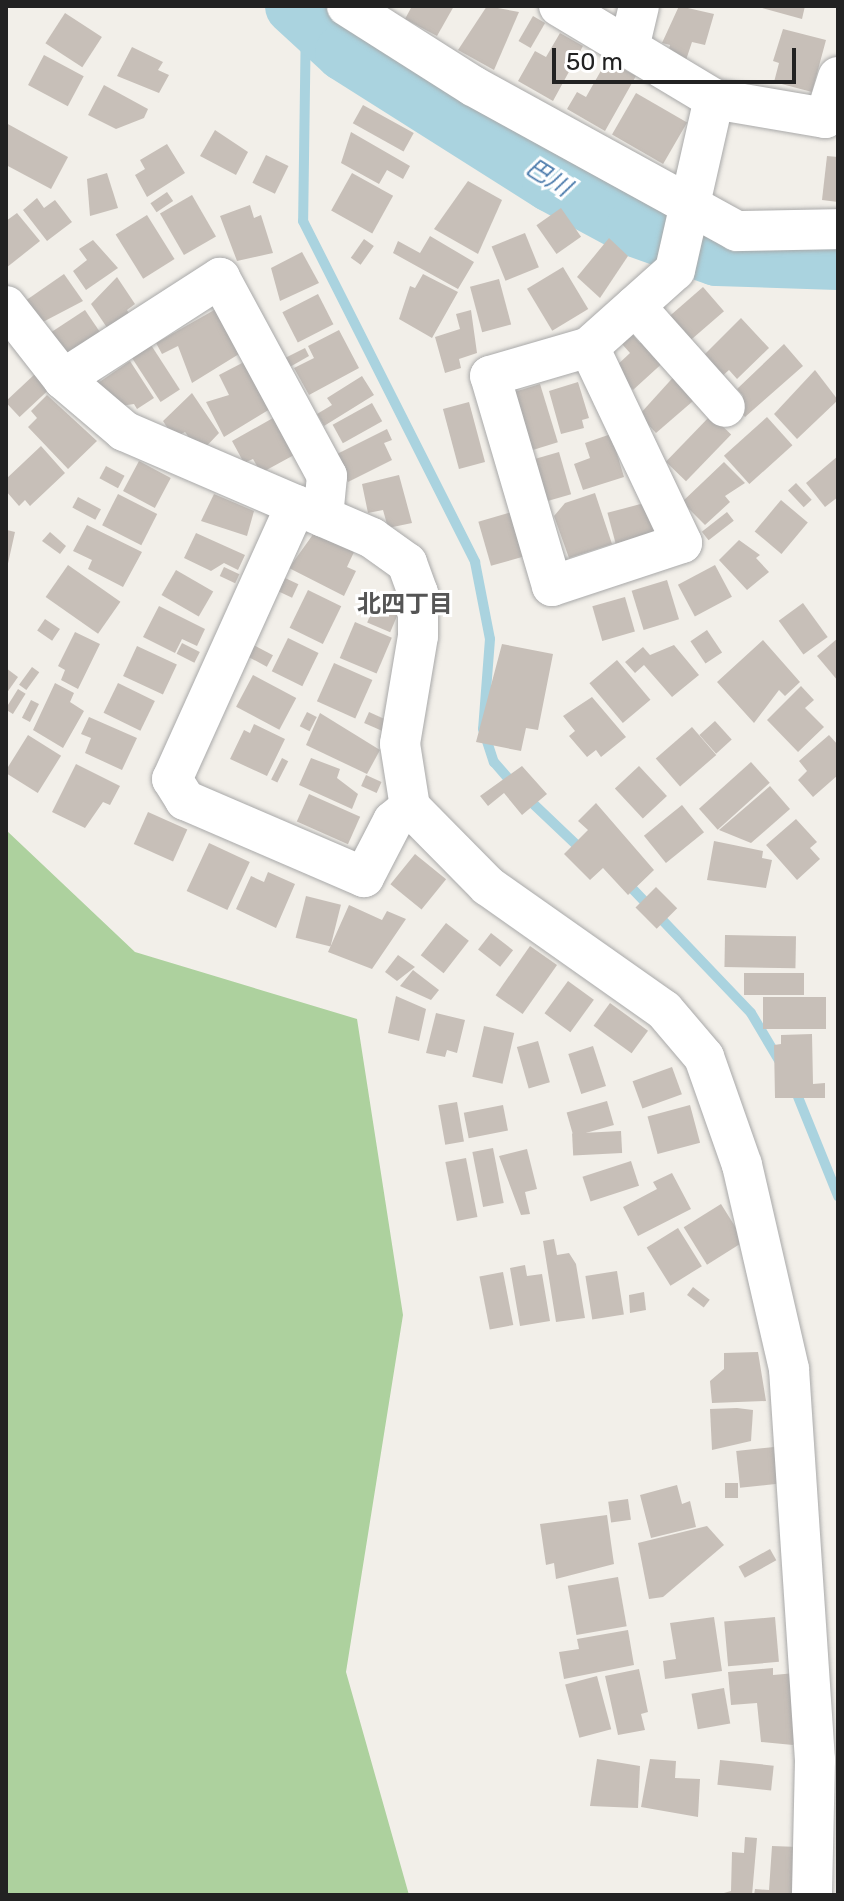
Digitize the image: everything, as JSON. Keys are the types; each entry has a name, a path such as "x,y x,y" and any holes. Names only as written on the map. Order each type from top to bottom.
{"street":[{"path":"347,6 473,86 691,216 737,231 838,229"},
{"path":"559,6 714,99 825,118 838,77"},
{"path":"629,48 639,6"},
{"path":"589,347 682,543 552,586 490,376 589,347 675,270 691,216 714,99"},
{"path":"63,379 220,278 327,476 172,779 185,800 364,877 393,821 410,807"},
{"path":"6,306 63,379 124,431 372,538 407,563 418,593 418,636 400,744 410,807 488,886 664,1010 704,1057 725,1105 789,1369 815,1760 812,1895"},
{"path":"635,306 725,407"}],"green space":[{"path":"6,830 135,952 357,1019 403,1315 346,1672 409,1895 6,1895"}],"building":[{"path":"412,6 454,6 437,36 405,19"},
{"path":"487,6 519,12 494,70 458,50"},
{"path":"679,6 714,14 705,45 692,42 686,60 668,54 670,45 662,43"},
{"path":"755,6 805,6 802,19"},
{"path":"65,13 102,37 82,67 45,43"},
{"path":"533,16 545,23 531,48 518,41"},
{"path":"783,29 826,40 812,92 774,82 779,63 773,61"},
{"path":"560,33 583,46 553,101 518,81 535,51 546,57"},
{"path":"132,47 163,62 158,70 169,75 159,93 117,76"},
{"path":"44,55 84,76 68,106 28,85"},
{"path":"607,60 636,76 605,131 567,109 577,92 586,97"},
{"path":"104,85 148,109 144,118 116,129 88,115"},
{"path":"636,93 687,122 663,164 612,135"},
{"path":"363,105 414,133 404,151 353,123"},
{"path":"6,123 68,157 51,189 6,165"},
{"path":"215,130 248,152 236,175 200,156"},
{"path":"351,132 410,166 403,179 387,170 379,184 341,163"},
{"path":"167,144 185,173 147,197 135,175 145,169 140,160"},
{"path":"266,155 288,166 275,194 252,183"},
{"path":"827,156 838,157 838,202 822,200"},
{"path":"107,173 118,208 90,216 87,179"},
{"path":"352,173 393,196 372,233 331,211"},
{"path":"468,181 502,200 478,254 434,229"},
{"path":"167,192 173,201 157,212 150,203"},
{"path":"192,195 216,237 184,255 160,213"},
{"path":"37,198 44,208 55,200 72,222 47,241 23,210"},
{"path":"250,205 254,218 261,215 273,253 237,261 220,216"},
{"path":"561,208 581,237 557,254 536,225"},
{"path":"17,213 40,241 6,268 6,221"},
{"path":"147,215 175,259 143,279 116,235"},
{"path":"525,233 539,267 505,281 492,246"},
{"path":"430,236 474,262 458,289 393,253 398,241 420,253"},
{"path":"609,238 628,256 600,298 577,277"},
{"path":"364,239 374,246 361,265 351,258"},
{"path":"93,240 118,268 86,290 73,271 87,260 79,249"},
{"path":"302,252 319,283 280,301 271,268"},
{"path":"563,267 588,309 552,331 527,289"},
{"path":"64,274 83,301 41,323 25,301"},
{"path":"423,274 458,292 432,338 399,319 410,286 415,288"},
{"path":"117,277 135,304 127,310 131,317 110,332 91,304"},
{"path":"499,279 511,324 482,332 470,287"},
{"path":"703,287 724,311 689,341 668,317"},
{"path":"318,294 333,324 298,342 282,312"},
{"path":"216,309 239,354 192,383 178,346 162,354 156,343"},
{"path":"85,310 104,338 64,355 50,333"},
{"path":"471,310 477,353 459,359 461,368 445,373 435,337 460,329 456,314"},
{"path":"741,318 769,348 737,379 729,370 720,378 701,358"},
{"path":"339,330 359,368 309,395 294,368 314,358 308,346"},
{"path":"632,334 640,343 647,337 667,359 633,390 613,369 630,353 622,344"},
{"path":"784,344 803,366 745,417 734,405 743,396 737,389"},
{"path":"151,345 180,389 161,402 132,358"},
{"path":"305,348 309,356 288,368 283,359"},
{"path":"130,361 154,398 137,409 134,404 114,407 98,383"},
{"path":"244,362 270,409 224,437 206,402 229,395 219,375"},
{"path":"815,370 838,400 797,439 774,414"},
{"path":"678,372 700,395 656,433 639,415"},
{"path":"36,373 50,388 20,417 6,401"},
{"path":"362,376 374,395 324,426 317,414 332,405 327,398"},
{"path":"578,382 589,418 582,420 584,428 561,434 549,391"},
{"path":"540,384 558,442 532,450 514,392"},
{"path":"192,393 219,433 200,453 185,432 174,438 163,421"},
{"path":"47,395 97,441 68,469 28,427 37,418 31,411"},
{"path":"469,402 485,462 459,469 443,409"},
{"path":"372,403 382,421 343,443 333,425"},
{"path":"711,415 731,434 686,481 666,462"},
{"path":"767,417 792,445 749,484 724,456"},
{"path":"273,418 294,455 261,473 253,459 244,463 232,441"},
{"path":"387,429 392,440 384,443 392,460 348,482 335,455"},
{"path":"611,434 624,477 583,490 574,464 590,458 585,443"},
{"path":"41,446 65,473 30,506 25,500 19,506 6,491 6,479"},
{"path":"559,452 571,494 544,502 532,460"},
{"path":"838,456 838,497 825,507 806,483"},
{"path":"139,461 171,478 155,508 123,491"},
{"path":"724,462 745,483 725,496 730,502 705,525 682,502"},
{"path":"106,466 125,476 118,488 99,478"},
{"path":"399,475 412,523 388,528 383,510 368,513 362,484"},
{"path":"796,483 812,500 804,507 788,491"},
{"path":"595,493 612,544 569,558 554,516 565,503"},
{"path":"118,494 157,514 141,545 102,525"},
{"path":"214,494 254,511 247,536 201,521"},
{"path":"78,497 101,509 95,520 72,508"},
{"path":"781,500 808,522 781,554 755,531"},
{"path":"648,502 657,535 616,546 607,513"},
{"path":"512,512 525,556 491,566 478,522"},
{"path":"727,512 734,521 709,540 702,532"},
{"path":"6,520 7,530 15,532 7,568"},
{"path":"87,525 142,552 123,587 88,569 92,560 73,551"},
{"path":"50,532 66,546 60,554 42,541"},
{"path":"196,533 245,555 238,570 224,563 211,571 184,558"},
{"path":"314,533 354,552 347,567 356,571 344,596 289,568"},
{"path":"739,540 760,555 756,558 769,572 747,590 719,560"},
{"path":"68,565 120,602 98,634 46,597"},
{"path":"715,565 732,597 695,617 678,585"},
{"path":"224,567 239,574 235,583 220,576"},
{"path":"176,570 213,592 199,617 162,595"},
{"path":"283,577 298,584 292,598 277,591"},
{"path":"667,580 679,619 644,630 632,591"},
{"path":"308,590 341,606 323,644 290,628"},
{"path":"625,597 635,632 602,641 592,606"},
{"path":"803,603 828,637 803,655 779,621"},
{"path":"375,604 398,614 390,632 367,622"},
{"path":"159,606 205,629 197,646 182,639 175,653 143,637"},
{"path":"45,619 60,629 52,641 37,631"},
{"path":"355,622 392,638 377,674 340,658"},
{"path":"707,630 722,652 706,664 690,641"},
{"path":"75,632 100,644 78,689 61,680 65,670 58,666"},
{"path":"288,638 319,653 302,686 272,671"},
{"path":"838,638 838,681 817,656"},
{"path":"763,640 800,682 785,696 779,690 754,723 717,682"},
{"path":"182,643 200,652 194,663 177,654"},
{"path":"250,643 273,655 267,667 244,654"},
{"path":"502,644 553,654 538,730 526,728 521,751 476,742"},
{"path":"674,645 699,675 672,697 644,665 635,673 625,662 643,647 650,655"},
{"path":"137,646 177,665 163,695 123,676"},
{"path":"617,660 650,700 623,723 589,683"},
{"path":"334,663 372,680 355,718 317,701"},
{"path":"32,667 39,672 26,690 19,685"},
{"path":"6,668 18,677 6,694"},
{"path":"253,675 296,698 279,730 236,707"},
{"path":"55,683 74,693 70,702 84,711 63,748 33,730"},
{"path":"118,683 155,701 140,731 104,713"},
{"path":"801,686 814,700 805,708 824,727 798,752 767,720"},
{"path":"18,689 26,694 13,714 6,708"},
{"path":"592,697 626,737 601,757 596,750 587,757 569,736 575,731 563,716"},
{"path":"31,700 39,704 30,722 22,718"},
{"path":"307,712 317,717 310,731 300,726"},
{"path":"369,712 387,720 382,731 364,723"},
{"path":"320,713 380,750 367,774 306,745"},
{"path":"89,717 137,738 122,770 85,753 91,738 81,734"},
{"path":"715,721 732,740 716,754 699,735"},
{"path":"254,724 285,739 267,776 230,759 244,730 250,733"},
{"path":"692,727 716,755 680,786 656,758"},
{"path":"28,735 61,756 38,793 6,773"},
{"path":"829,735 838,745 838,775 813,797 798,780 807,771 799,761"},
{"path":"282,758 288,761 277,783 271,779"},
{"path":"311,758 340,769 337,778 358,794 352,809 299,785"},
{"path":"751,762 770,783 718,830 699,809"},
{"path":"76,764 120,786 110,805 103,802 85,828 52,812"},
{"path":"522,766 547,794 522,815 504,793 488,806 480,796"},
{"path":"639,766 667,796 643,818 615,789"},
{"path":"366,775 382,782 377,793 361,786"},
{"path":"770,786 790,809 751,843 719,830"},
{"path":"309,794 360,817 348,844 297,821"},
{"path":"596,803 654,870 628,895 603,868 590,880 564,854 588,830 578,821"},
{"path":"682,805 704,832 666,863 644,836"},
{"path":"148,812 187,829 173,861 134,844"},
{"path":"796,819 817,842 810,848 820,859 797,880 766,845"},
{"path":"714,841 763,851 762,858 772,860 766,888 707,880"},
{"path":"209,843 250,862 227,910 187,891"},
{"path":"415,854 446,879 422,909 390,884"},
{"path":"268,872 295,884 276,928 236,909 251,876 264,882"},
{"path":"656,887 677,908 657,929 635,908"},
{"path":"306,896 341,905 331,946 296,938"},
{"path":"349,905 382,920 387,911 406,919 372,969 328,952"},
{"path":"446,923 469,941 444,973 421,955"},
{"path":"491,933 513,950 500,967 478,950"},
{"path":"725,935 796,936 795,968 724,967"},
{"path":"530,946 557,965 523,1014 496,995"},
{"path":"398,955 415,967 397,981 385,972"},
{"path":"413,970 439,990 431,1000 400,986"},
{"path":"744,973 804,973 804,995 744,995"},
{"path":"568,981 594,1000 570,1032 544,1013"},
{"path":"396,996 426,1009 419,1041 388,1033"},
{"path":"763,997 826,997 826,1029 763,1029"},
{"path":"610,1003 648,1031 632,1053 594,1026"},
{"path":"436,1013 465,1020 457,1053 447,1050 445,1057 426,1053"},
{"path":"484,1026 514,1033 503,1084 472,1077"},
{"path":"812,1034 813,1084 825,1083 825,1098 775,1098 774,1045 781,1044 781,1035"},
{"path":"538,1041 550,1082 529,1088 517,1047"},
{"path":"593,1046 606,1086 581,1094 568,1054"},
{"path":"672,1067 682,1094 642,1109 633,1081"},
{"path":"607,1101 614,1125 574,1137 567,1113"},
{"path":"457,1102 464,1141 445,1145 438,1105"},
{"path":"503,1105 508,1131 469,1138 464,1113"},
{"path":"690,1105 700,1143 658,1154 647,1116"},
{"path":"621,1131 622,1153 573,1156 572,1134"},
{"path":"493,1148 504,1203 483,1207 472,1152"},
{"path":"527,1149 537,1189 525,1192 530,1214 521,1215 499,1156"},
{"path":"466,1158 477,1217 457,1221 445,1162"},
{"path":"631,1161 639,1186 591,1201 582,1177"},
{"path":"672,1173 691,1209 638,1236 623,1207 657,1189 653,1182"},
{"path":"721,1204 744,1241 707,1265 684,1227"},
{"path":"678,1228 702,1266 670,1286 647,1248"},
{"path":"554,1239 557,1255 569,1253 576,1264 585,1318 556,1322 543,1241"},
{"path":"525,1265 527,1276 542,1274 550,1321 520,1326 510,1268"},
{"path":"617,1271 624,1314 592,1319 585,1276"},
{"path":"503,1272 513,1325 490,1330 479,1277"},
{"path":"693,1287 710,1300 704,1308 687,1295"},
{"path":"644,1292 646,1310 630,1313 629,1295"},
{"path":"758,1352 766,1401 712,1403 710,1381 724,1369 724,1353"},
{"path":"710,1409 753,1410 751,1441 712,1450"},
{"path":"774,1447 778,1484 740,1488 736,1451"},
{"path":"725,1483 738,1483 738,1498 725,1498"},
{"path":"677,1485 682,1504 690,1501 696,1527 651,1538 640,1495"},
{"path":"628,1499 631,1520 611,1523 608,1502"},
{"path":"607,1515 614,1564 556,1579 554,1563 546,1565 540,1524"},
{"path":"707,1526 724,1545 663,1597 649,1599 638,1543"},
{"path":"770,1549 776,1560 745,1578 739,1566"},
{"path":"618,1577 627,1626 576,1635 568,1586"},
{"path":"714,1617 722,1671 665,1679 663,1661 676,1659 670,1623"},
{"path":"775,1617 779,1662 728,1666 724,1621"},
{"path":"628,1630 634,1665 564,1679 559,1652 579,1649 577,1639"},
{"path":"773,1668 773,1675 796,1673 801,1737 793,1745 761,1742 757,1703 731,1705 728,1672"},
{"path":"639,1669 648,1712 641,1714 645,1730 618,1735 605,1676"},
{"path":"597,1676 611,1729 579,1738 565,1685"},
{"path":"724,1688 730,1723 698,1729 692,1694"},
{"path":"597,1759 640,1766 638,1808 590,1806"},
{"path":"650,1759 676,1761 675,1778 700,1779 698,1817 641,1807"},
{"path":"720,1760 774,1766 771,1791 717,1785"},
{"path":"745,1837 757,1838 752,1895 717,1895 731,1891 732,1852 744,1853"},
{"path":"772,1846 799,1847 795,1894 754,1895 755,1889 769,1890"}],"waterway":[{"name":"巴川","path":"294,6 344,52 551,183 635,228 717,257 838,261"},
{"path":"306,15 303,221 475,562 490,639 483,729 494,762 514,785"},
{"path":"525,796 583,851"},
{"path":"625,881 751,1013 780,1062"},
{"path":"794,1087 838,1196"}],"district":[{"name":"北四丁目","path":"405,605"}]}
